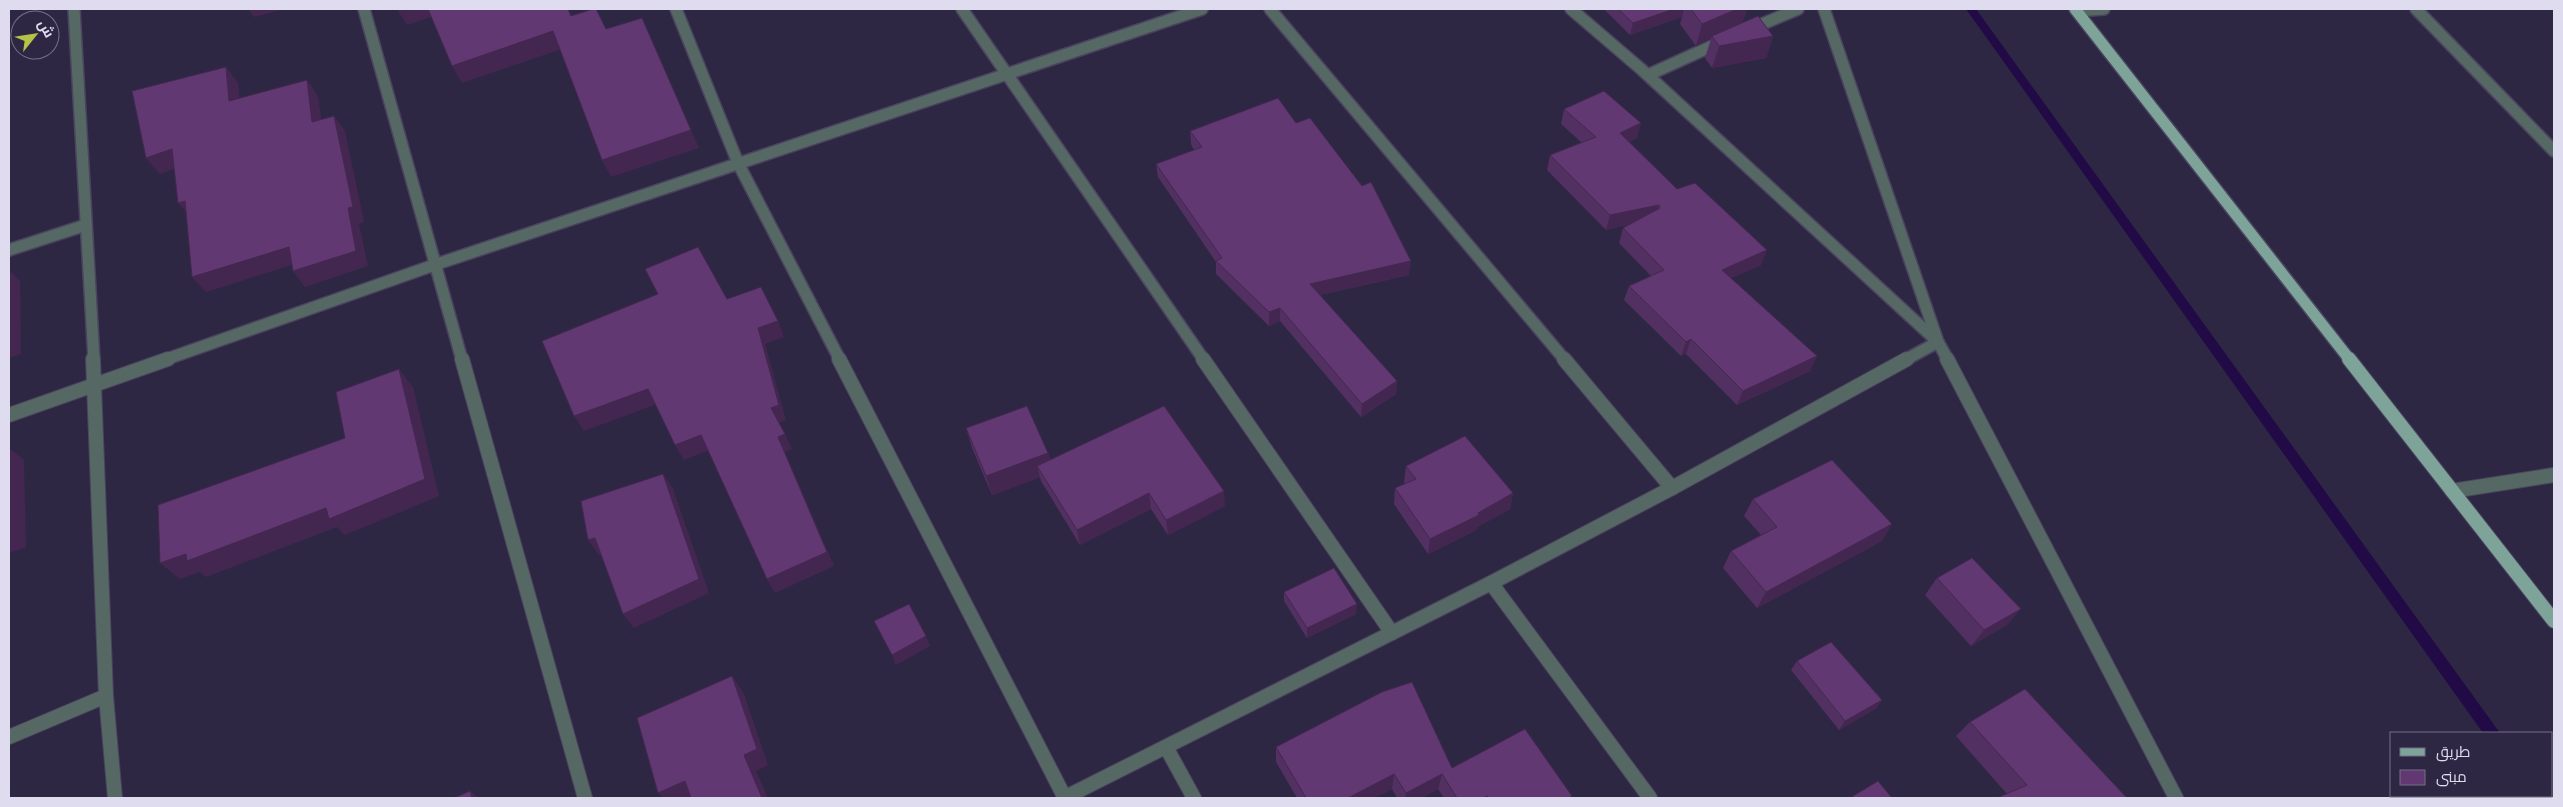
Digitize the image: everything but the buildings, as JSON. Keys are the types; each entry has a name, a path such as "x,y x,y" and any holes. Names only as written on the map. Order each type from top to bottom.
{"main road":[{"path":"2076,10 2554,621"}],"street":[{"path":"74,9 95,386 106,696 115,798"},
{"path":"364,9 437,264 585,798"},
{"path":"676,9 738,162 1065,798 1392,633 1672,488 1938,342"},
{"path":"962,9 1392,633"},
{"path":"9,415 437,264 1005,73 1202,9"},
{"path":"1270,9 1672,488"},
{"path":"1571,9 1648,75 1938,342"},
{"path":"1648,75 1798,9"},
{"path":"1824,9 1938,342 2176,798"},
{"path":"2076,10 2104,9"},
{"path":"2416,9 2554,151"},
{"path":"9,250 86,225"},
{"path":"2452,491 2554,475"},
{"path":"1491,582 1650,798"},
{"path":"9,737 106,696"},
{"path":"1166,747 1194,798"}],"waterway":[{"path":"1971,9 2491,732"}]}
